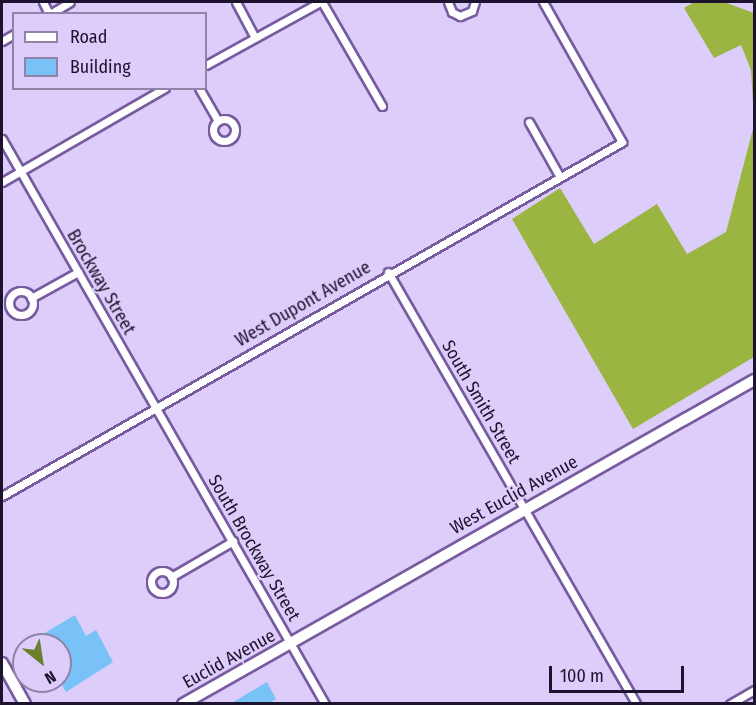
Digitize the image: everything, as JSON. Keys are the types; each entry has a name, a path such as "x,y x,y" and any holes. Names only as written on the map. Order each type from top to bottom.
{"main road":[{"name":"West Euclid Avenue","path":"291,642 524,508 754,380"},
{"name":"Euclid Avenue","path":"183,704 291,642"},
{"path":"2,663 25,704"}],"street":[{"path":"52,12 70,2"},
{"path":"236,2 255,37"},
{"path":"207,64 321,2 382,106"},
{"path":"448,2 452,12 460,16 472,11 475,2"},
{"name":"West Dupont Avenue","path":"2,496 388,272 622,142 543,2"},
{"path":"2,182 162,90"},
{"path":"200,90 218,121"},
{"path":"529,122 560,177"},
{"name":"Brockway Street","path":"2,139 156,407"},
{"path":"31,298 78,272"},
{"name":"South Smith Street","path":"388,272 636,704"},
{"name":"South Brockway Street","path":"156,407 325,704"},
{"path":"171,577 232,542"},
{"path":"730,704 754,690"}],"green space":[{"path":"694,2 724,2 754,13 754,120 751,70 741,45 714,58 684,8"},
{"path":"754,125 754,357 633,429 512,219 560,188 594,244 657,204 687,254 726,232"}],"building":[{"path":"75,615 86,636 96,630 113,662 72,688 72,633 45,633"},
{"path":"267,682 276,699 268,704 230,704"}]}
